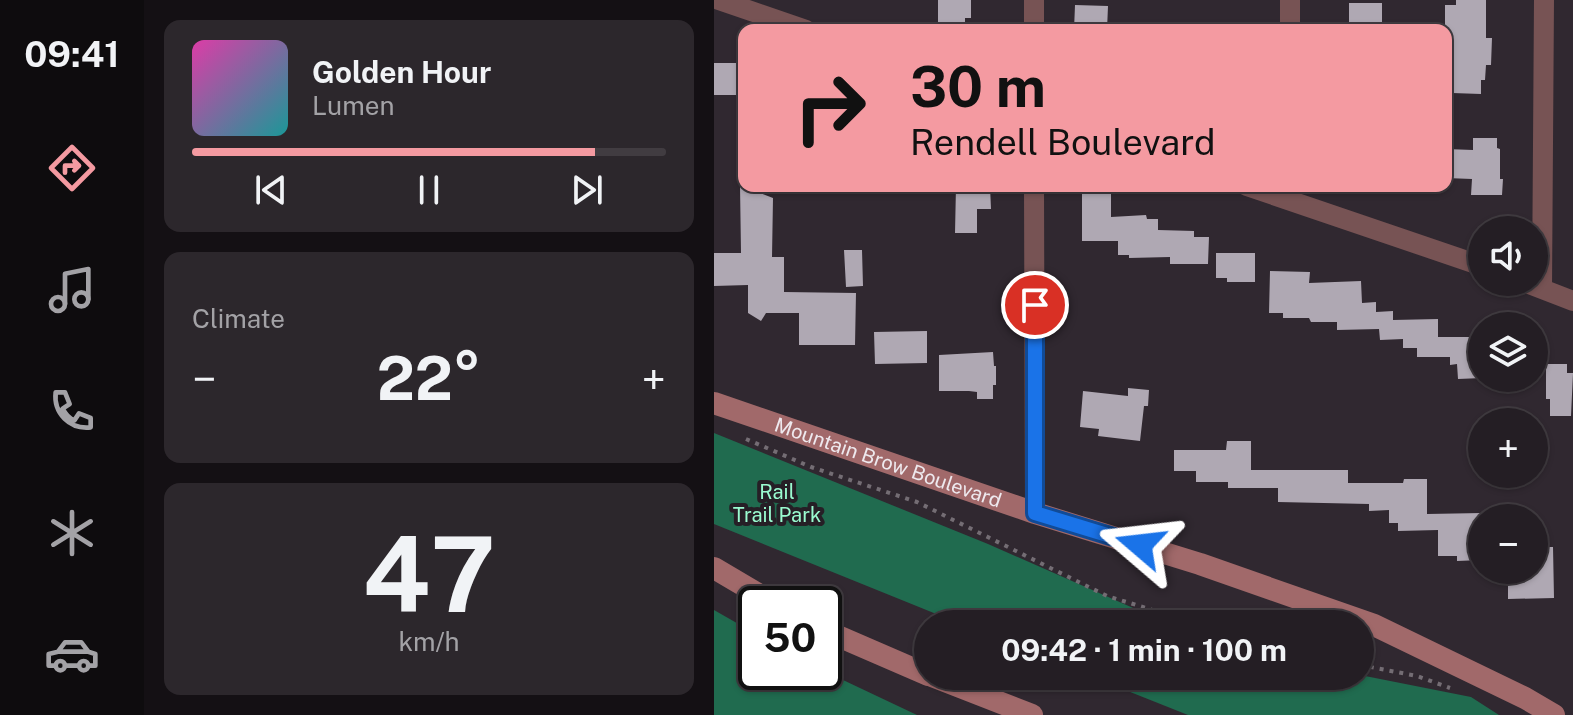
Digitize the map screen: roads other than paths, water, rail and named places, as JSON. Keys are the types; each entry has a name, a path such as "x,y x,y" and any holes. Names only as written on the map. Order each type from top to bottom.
{"main road":[{"name":"Mountain Brow Boulevard","path":"714,403 1374,625 1554,715"},
{"path":"714,568 744,586"},
{"path":"842,638 914,668"},
{"path":"968,690 1032,715"}],"street":[{"path":"719,0 789,24"},
{"path":"781,0 781,21"},
{"path":"1034,0 1034,24"},
{"path":"1290,0 1290,24"},
{"path":"1536,216 1544,0"},
{"path":"1034,192 1035,513"},
{"path":"1288,193 1468,261"},
{"path":"1548,292 1573,301"}],"park label":[{"name":"Rail Trail Park","path":"777,504"}]}
